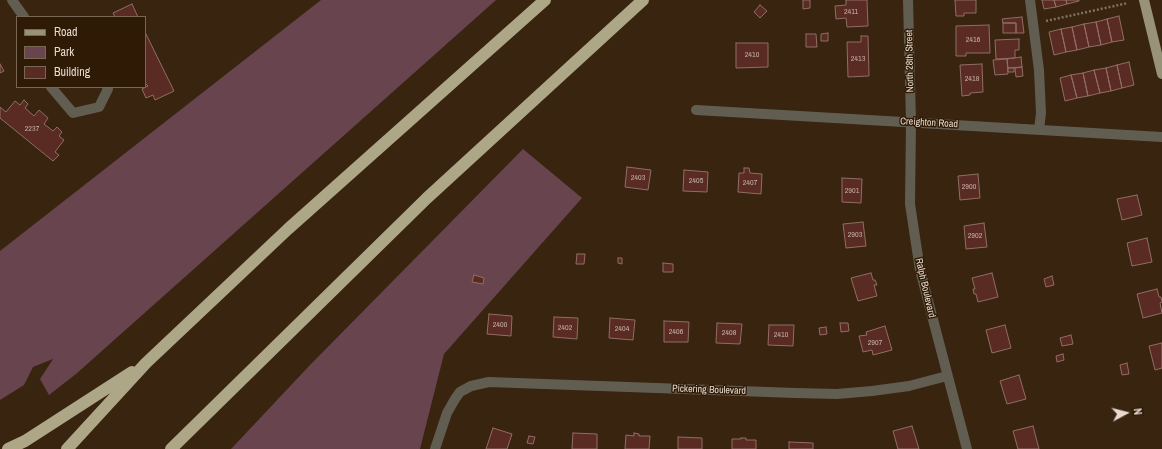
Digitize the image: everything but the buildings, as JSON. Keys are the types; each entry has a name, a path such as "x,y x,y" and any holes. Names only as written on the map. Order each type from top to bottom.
{"highway":[{"path":"67,449 146,363 288,229 544,0"},
{"path":"171,449 427,198 643,0"},
{"path":"8,449 25,441 146,363"}],"main road":[{"path":"1144,0 1162,74"}],"street":[{"path":"12,0 23,16"},
{"name":"North 28th Street","path":"908,0 912,122"},
{"path":"1030,0 1039,70 1041,113 1040,130"},
{"path":"52,88 73,113 99,107 108,90 107,88"},
{"name":"Creighton Road","path":"696,110 1162,137"},
{"name":"Ralph Boulevard","path":"912,122 910,204 920,270 967,449"},
{"name":"Pickering Boulevard","path":"435,449 450,408 460,392 471,386 489,382 837,394 909,386 947,376"}],"path":[{"path":"1033,23 1128,3"}],"green space":[{"path":"321,0 496,0 76,374 49,395 40,379 53,359 33,367 24,385 0,400 0,251"},
{"path":"523,149 582,198 444,354 420,449 231,449 310,365"}]}
